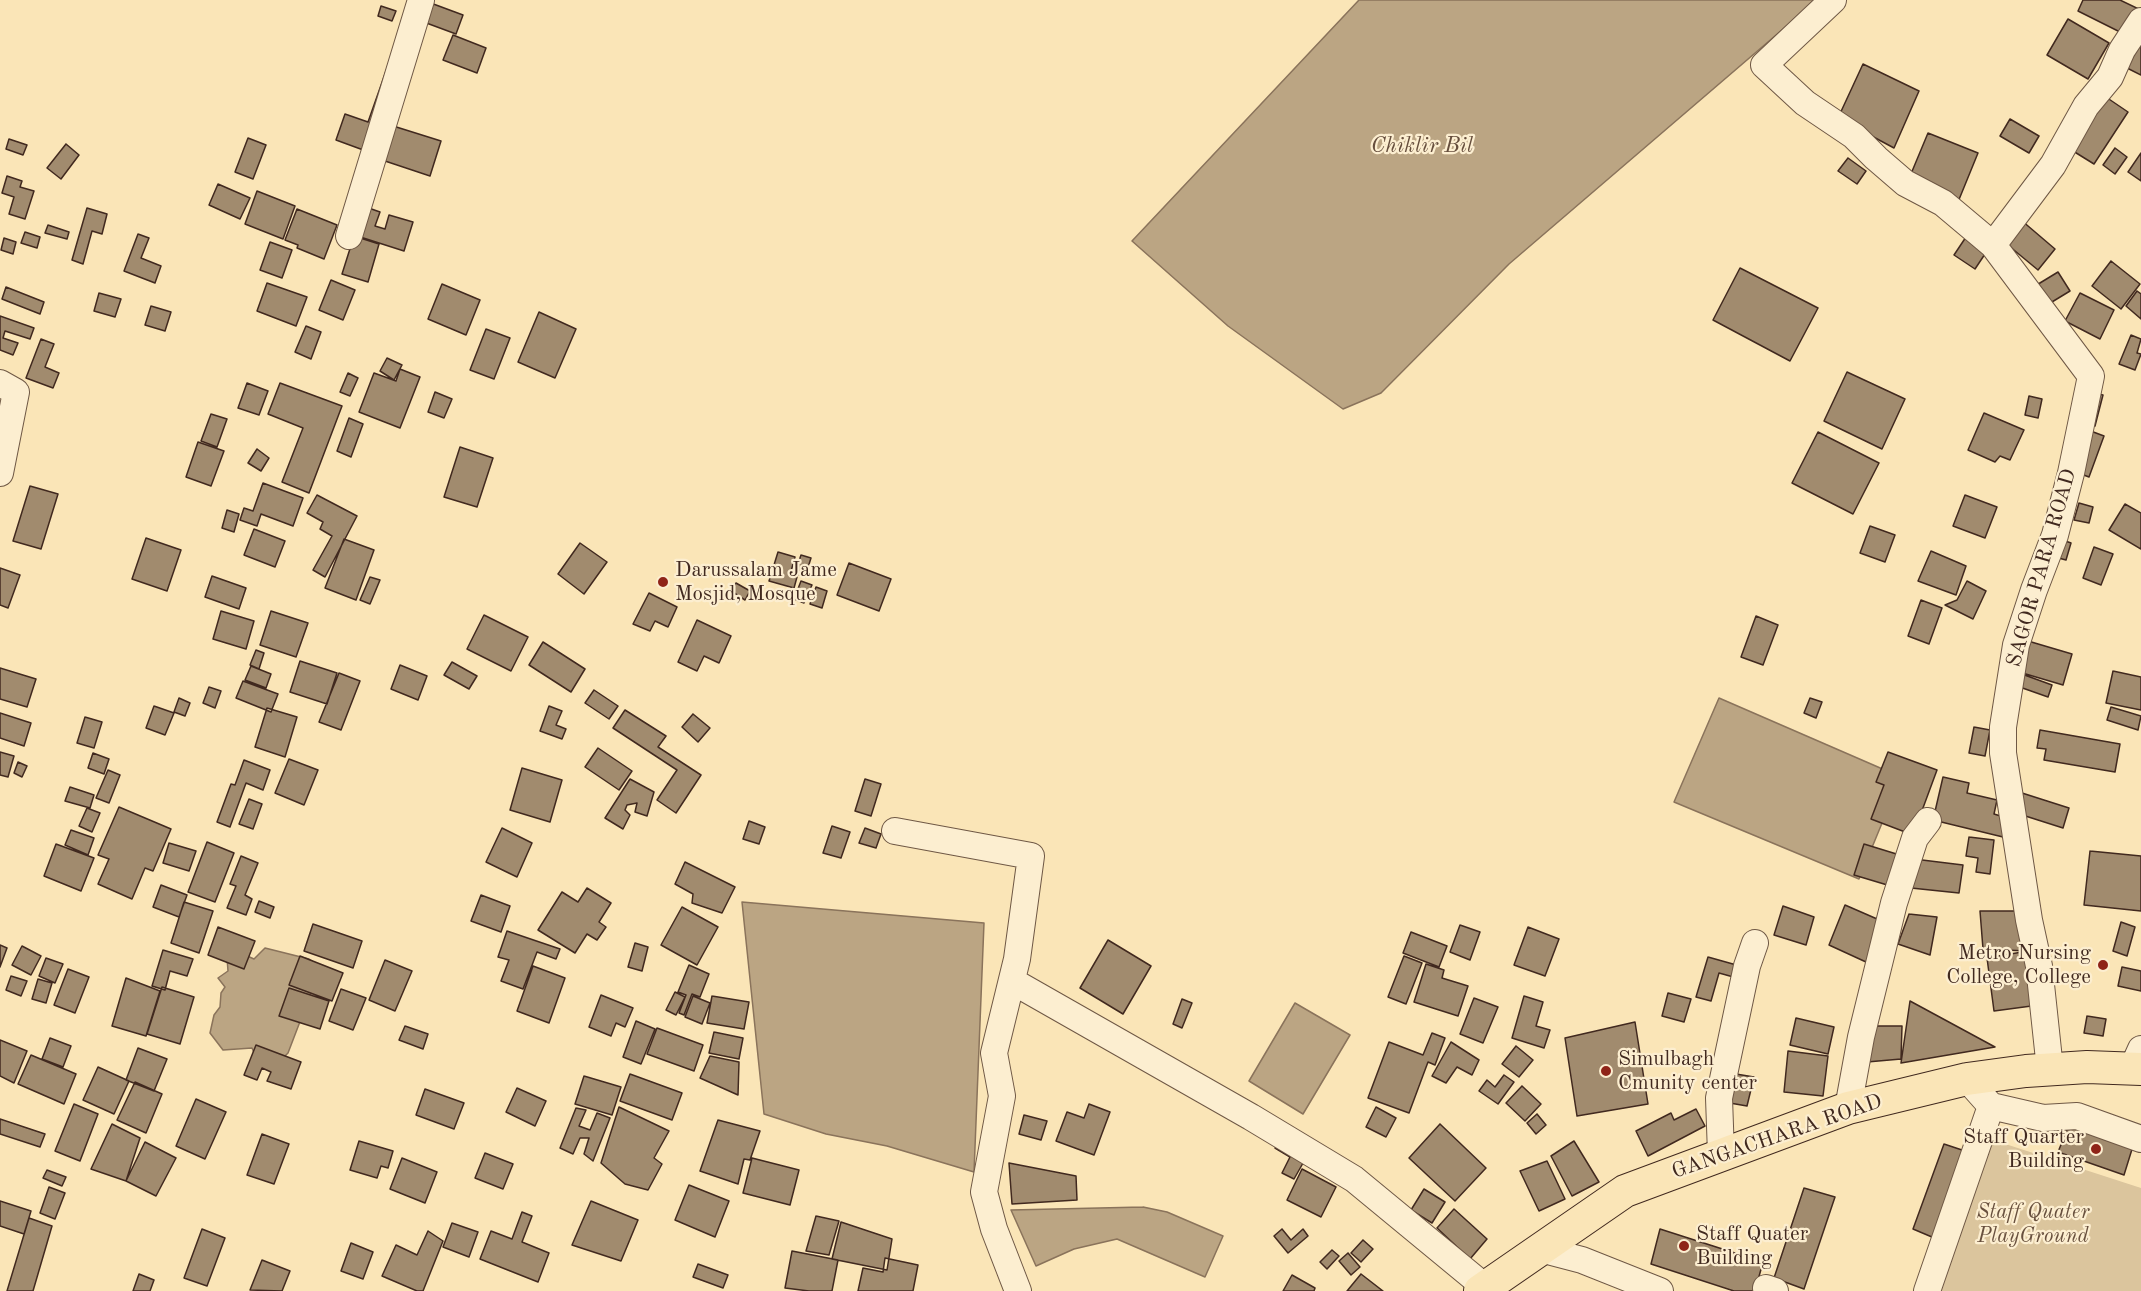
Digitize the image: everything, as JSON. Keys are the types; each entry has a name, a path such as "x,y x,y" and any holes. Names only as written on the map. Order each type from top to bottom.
{"main road":[{"name":"GANGACHARA ROAD","path":"1482,1289 1625,1191 1848,1108 1967,1079 2138,1062"}],"street":[{"path":"349,236 421,0"},
{"name":"SAGOR PARA ROAD","path":"1833,0 1764,65 1805,103 1854,136 1875,158 1905,183 1943,203 1993,245 2091,376 2071,473 2055,535 2016,645 2004,727 2003,753 2029,920 2039,966 2050,1069"},
{"path":"1993,245 2053,165 2086,106 2110,77 2122,50 2141,21"},
{"path":"0,383 16,392 0,473"},
{"path":"1848,1108 1861,1037 1894,903 1915,838 1928,821"},
{"path":"895,831 1032,856 1017,959 994,1053 1002,1096 984,1192 994,1229 1018,1291"},
{"path":"1721,1154 1719,1098 1747,966 1755,944"},
{"path":"1012,981 1251,1117 1354,1179 1482,1289"},
{"path":"1967,1079 1990,1106 2043,1118 2077,1116 2141,1139"},
{"path":"1927,1291 1990,1106"},
{"path":"1540,1249 1582,1260 1660,1291"}],"green space":[{"name":"Staff Quater PlayGround","path":"1990,1139 2141,1188 2141,1291 1937,1291"}],"water":[{"name":"Chiklir Bil","path":"1359,0 1817,0 1509,264 1381,393 1343,409 1228,326 1132,241"},
{"path":"1719,698 1901,777 1859,879 1674,802"},
{"path":"742,902 984,923 974,1172 887,1146 826,1134 764,1114"},
{"path":"265,948 309,959 318,965 314,985 288,1053 282,1059 255,1055 252,1048 223,1050 210,1033 214,1015 220,1007 221,993 225,987 218,978 228,971 227,958 245,955 254,959"},
{"path":"1295,1003 1350,1035 1303,1114 1249,1081"},
{"path":"1143,1207 1167,1212 1223,1236 1205,1277 1117,1239 1074,1249 1036,1266 1011,1210"}],"building":[{"path":"2083,0 2120,0 2141,10 2128,36 2078,11"},
{"path":"428,2 463,15 456,34 421,21"},
{"path":"381,6 396,11 392,21 378,16"},
{"path":"2068,19 2109,43 2088,79 2047,55"},
{"path":"453,35 486,48 477,73 443,60"},
{"path":"2141,42 2141,75 2127,68"},
{"path":"391,57 366,151 336,140 345,114 368,122"},
{"path":"1863,64 1919,91 1894,148 1838,118"},
{"path":"2100,93 2128,112 2094,164 2065,146"},
{"path":"2010,119 2039,136 2029,153 2000,136"},
{"path":"390,125 441,141 430,176 379,159"},
{"path":"1928,133 1978,153 1958,202 1908,181"},
{"path":"248,138 266,145 253,179 235,172"},
{"path":"9,139 27,145 23,155 6,149"},
{"path":"66,144 79,155 61,179 47,168"},
{"path":"2115,148 2127,157 2115,174 2103,165"},
{"path":"2141,153 2141,181 2128,172"},
{"path":"1848,158 1866,171 1857,184 1838,171"},
{"path":"7,176 22,181 20,187 34,191 25,219 9,214 14,197 2,193"},
{"path":"218,184 250,198 240,219 209,205"},
{"path":"257,191 295,206 283,239 245,224"},
{"path":"363,206 380,212 375,226 385,229 389,215 413,222 404,251 354,235"},
{"path":"87,208 107,214 102,234 92,231 83,264 72,260"},
{"path":"297,209 337,225 324,259 297,248 298,245 285,240"},
{"path":"2021,220 2055,249 2038,270 2003,241"},
{"path":"48,225 69,232 67,239 45,233"},
{"path":"25,232 40,237 37,248 21,243"},
{"path":"138,234 149,238 141,258 161,266 155,283 124,271"},
{"path":"1968,234 1989,248 1975,269 1954,255"},
{"path":"354,236 379,244 368,282 342,274"},
{"path":"4,238 16,242 13,254 1,250"},
{"path":"270,242 292,250 282,278 260,270"},
{"path":"2111,261 2140,284 2121,309 2092,286"},
{"path":"1740,268 1818,308 1790,361 1713,320"},
{"path":"2058,272 2070,291 2047,305 2035,286"},
{"path":"331,280 355,290 343,320 319,310"},
{"path":"267,283 307,297 296,326 257,311"},
{"path":"442,284 480,300 466,335 428,319"},
{"path":"6,287 44,302 40,314 2,299"},
{"path":"2137,291 2141,294 2141,319 2126,306"},
{"path":"99,293 121,299 115,317 94,311"},
{"path":"2080,293 2114,310 2100,339 2065,321"},
{"path":"151,306 171,312 165,331 145,325"},
{"path":"539,312 576,329 555,378 518,362"},
{"path":"0,316 34,328 30,339 5,331 3,338 18,343 13,355 0,350"},
{"path":"306,326 321,332 311,359 295,352"},
{"path":"486,329 510,338 494,379 470,370"},
{"path":"2131,335 2141,339 2137,353 2141,354 2135,370 2119,364"},
{"path":"41,339 54,344 45,367 59,373 53,388 26,378"},
{"path":"387,358 402,365 394,380 380,371"},
{"path":"400,369 420,377 400,428 359,412 374,373 396,381"},
{"path":"1847,372 1905,399 1882,449 1824,421"},
{"path":"348,373 358,378 350,396 340,392"},
{"path":"247,383 268,391 259,415 238,408"},
{"path":"280,383 342,406 309,493 282,482 303,428 268,414"},
{"path":"435,392 452,399 444,418 428,412"},
{"path":"2093,393 2103,395 2095,426 2085,423"},
{"path":"2029,396 2042,399 2038,418 2025,415"},
{"path":"1984,413 2024,430 2010,460 2000,456 1995,462 1968,450"},
{"path":"211,414 227,419 217,447 201,441"},
{"path":"349,418 363,424 351,457 337,451"},
{"path":"2088,430 2104,436 2089,477 2073,471"},
{"path":"1818,432 1879,463 1853,514 1792,483"},
{"path":"198,442 224,451 211,486 186,477"},
{"path":"460,447 493,458 477,507 444,497"},
{"path":"257,449 269,458 261,471 248,463"},
{"path":"263,483 303,498 293,526 261,514 257,526 240,520 244,508 253,511"},
{"path":"30,486 58,494 41,549 13,541"},
{"path":"317,495 357,516 325,577 313,570 332,536 320,529 323,522 307,513"},
{"path":"1965,495 1997,507 1985,538 1953,526"},
{"path":"2079,503 2093,507 2089,523 2074,520"},
{"path":"2125,504 2141,513 2141,549 2109,530"},
{"path":"227,510 239,514 234,532 222,528"},
{"path":"1870,526 1895,535 1885,562 1860,553"},
{"path":"254,529 285,541 275,567 244,555"},
{"path":"146,538 181,550 167,591 132,579"},
{"path":"2057,538 2071,543 2066,560 2051,556"},
{"path":"344,539 374,550 356,600 325,588"},
{"path":"580,543 607,562 584,594 558,574"},
{"path":"2094,547 2113,554 2101,585 2083,578"},
{"path":"1931,551 1966,566 1956,595 1918,581"},
{"path":"778,552 795,557 790,575 797,577 794,588 769,581"},
{"path":"801,555 811,558 805,577 795,573"},
{"path":"849,563 891,579 879,611 837,595"},
{"path":"0,568 20,575 8,608 0,605"},
{"path":"212,576 246,588 239,609 205,597"},
{"path":"370,577 380,580 370,604 360,600"},
{"path":"801,581 812,585 804,603 794,599"},
{"path":"1967,581 1986,591 1973,619 1945,605 1957,600"},
{"path":"736,583 750,591 745,600 731,591"},
{"path":"816,587 827,591 822,608 810,604"},
{"path":"649,593 677,607 668,627 655,621 650,631 633,624"},
{"path":"1921,600 1942,608 1929,644 1908,636"},
{"path":"221,611 254,621 246,649 213,639"},
{"path":"271,611 308,623 296,657 260,645"},
{"path":"484,615 528,637 511,671 467,649"},
{"path":"1756,616 1778,625 1763,665 1741,657"},
{"path":"697,620 731,636 719,663 704,656 697,671 678,662"},
{"path":"2028,641 2072,654 2063,685 2019,672"},
{"path":"543,642 585,669 571,692 529,665"},
{"path":"256,650 264,653 259,669 250,665"},
{"path":"300,661 337,673 327,704 290,692"},
{"path":"452,662 477,676 469,689 444,675"},
{"path":"400,665 427,676 418,700 391,689"},
{"path":"251,666 271,674 266,688 245,680"},
{"path":"0,668 36,679 27,707 0,699"},
{"path":"2113,671 2141,677 2141,710 2106,703"},
{"path":"339,673 360,681 341,730 319,722"},
{"path":"2019,673 2052,685 2048,697 2014,685"},
{"path":"243,681 278,694 271,712 236,698"},
{"path":"209,687 221,691 215,708 203,703"},
{"path":"594,690 618,706 609,719 585,703"},
{"path":"179,698 190,703 185,716 174,712"},
{"path":"1810,698 1822,702 1816,718 1804,713"},
{"path":"154,706 174,713 165,735 146,728"},
{"path":"549,706 562,711 556,725 566,729 562,739 540,731"},
{"path":"2111,707 2141,716 2138,730 2107,720"},
{"path":"267,708 297,717 285,757 255,747"},
{"path":"625,710 666,736 658,747 701,775 676,813 657,800 677,770 613,728"},
{"path":"0,713 31,723 24,746 0,738"},
{"path":"693,714 710,728 698,742 682,727"},
{"path":"85,717 102,722 94,748 77,743"},
{"path":"1974,727 1990,730 1985,756 1969,753"},
{"path":"2040,730 2120,744 2115,772 2044,760 2046,749 2037,748"},
{"path":"598,748 632,771 619,790 585,767"},
{"path":"0,752 14,756 8,777 0,775"},
{"path":"1888,752 1937,770 1913,835 1871,819 1884,785 1876,782"},
{"path":"93,753 109,759 104,774 88,768"},
{"path":"289,759 318,770 304,805 275,793"},
{"path":"244,760 270,770 263,790 246,783 230,827 217,822 231,784 235,785"},
{"path":"18,762 27,766 22,777 14,773"},
{"path":"522,768 562,780 550,822 510,810"},
{"path":"108,770 120,775 109,803 96,798"},
{"path":"1943,777 1969,783 1967,793 1997,800 1994,814 2007,818 2003,837 1933,820"},
{"path":"630,779 654,792 647,816 635,812 637,803 627,805 625,810 630,815 623,829 605,818"},
{"path":"865,779 881,784 871,816 855,811"},
{"path":"70,787 94,795 90,808 65,801"},
{"path":"2022,793 2069,808 2063,828 2016,813"},
{"path":"249,799 262,804 253,829 239,824"},
{"path":"119,807 171,829 153,871 145,868 132,899 98,884 109,859 98,855"},
{"path":"87,808 100,813 92,832 79,826"},
{"path":"749,821 765,827 759,844 743,839"},
{"path":"832,826 850,832 841,858 823,853"},
{"path":"502,828 532,843 517,877 486,862"},
{"path":"865,828 881,834 876,848 859,843"},
{"path":"71,830 94,838 88,855 65,845"},
{"path":"1969,837 1994,840 1990,874 1976,872 1978,858 1966,856"},
{"path":"207,842 234,853 215,902 188,892"},
{"path":"169,843 196,851 189,871 163,863"},
{"path":"56,844 94,858 81,891 44,876"},
{"path":"1864,844 1903,856 1894,887 1854,875"},
{"path":"2090,851 2141,856 2141,911 2084,905"},
{"path":"241,856 258,863 245,895 252,899 246,915 227,908 236,886 230,884"},
{"path":"1914,859 1963,865 1959,893 1911,888"},
{"path":"685,862 735,887 722,913 692,903 693,894 675,884"},
{"path":"161,885 187,895 179,917 153,907"},
{"path":"587,888 611,903 599,922 606,927 597,940 587,934 575,953 538,930 562,892 578,902"},
{"path":"481,895 510,906 501,932 471,921"},
{"path":"259,901 274,907 270,918 255,912"},
{"path":"184,902 213,911 199,953 171,943"},
{"path":"1845,905 1884,922 1866,962 1829,945"},
{"path":"1783,906 1814,917 1806,945 1774,935"},
{"path":"682,907 718,927 697,965 661,945"},
{"path":"1980,911 2021,911 2027,951 1983,949"},
{"path":"1909,914 1937,917 1930,955 1898,944"},
{"path":"2121,922 2135,927 2127,956 2113,951"},
{"path":"313,924 362,941 353,968 304,951"},
{"path":"1460,925 1480,932 1470,960 1450,952"},
{"path":"218,927 255,941 244,969 208,955"},
{"path":"1528,927 1559,939 1545,976 1514,965"},
{"path":"507,931 560,949 556,959 537,952 523,989 501,981 509,960 498,957"},
{"path":"1411,932 1447,946 1439,967 1403,953"},
{"path":"1108,940 1151,966 1123,1014 1080,988"},
{"path":"635,943 648,947 642,971 628,967"},
{"path":"0,945 7,948 0,967"},
{"path":"22,946 41,956 31,975 12,965"},
{"path":"163,950 193,959 187,976 170,971 165,990 152,986"},
{"path":"2028,951 2039,1005 1994,1011 1987,958"},
{"path":"300,956 343,973 332,1001 289,985"},
{"path":"1404,956 1422,963 1406,1004 1388,997"},
{"path":"1708,957 1740,966 1737,978 1719,973 1711,1001 1696,997"},
{"path":"46,958 63,964 55,983 39,976"},
{"path":"385,960 412,971 395,1011 369,1000"},
{"path":"1426,964 1444,970 1442,978 1468,986 1458,1016 1414,1002"},
{"path":"689,965 709,974 700,997 692,994 684,1015 679,1013 686,995 678,992"},
{"path":"533,966 565,978 549,1023 517,1011"},
{"path":"2122,967 2141,971 2141,991 2118,986"},
{"path":"68,969 89,977 75,1013 54,1005"},
{"path":"11,976 27,981 21,996 6,990"},
{"path":"126,978 160,991 146,1036 112,1026"},
{"path":"38,979 52,983 46,1003 32,999"},
{"path":"162,987 194,997 180,1044 147,1034"},
{"path":"289,988 329,1001 320,1029 279,1016"},
{"path":"341,989 366,998 353,1030 329,1021"},
{"path":"675,992 685,997 676,1015 666,1010"},
{"path":"1668,993 1691,999 1684,1022 1662,1016"},
{"path":"601,995 633,1008 625,1027 616,1023 611,1036 589,1027"},
{"path":"693,996 710,1003 702,1024 685,1017"},
{"path":"712,996 749,1002 744,1029 707,1023"},
{"path":"1524,996 1543,1002 1536,1026 1550,1030 1544,1048 1512,1038"},
{"path":"1474,998 1498,1007 1483,1043 1460,1034"},
{"path":"1182,999 1192,1003 1182,1028 1173,1024"},
{"path":"1910,1001 1995,1047 1901,1063"},
{"path":"2087,1016 2106,1019 2103,1036 2084,1033"},
{"path":"1796,1018 1834,1027 1828,1054 1790,1045"},
{"path":"636,1021 655,1029 641,1064 623,1057"},
{"name":"Simulbagh Cmunity center","path":"1635,1022 1648,1104 1577,1116 1565,1038"},
{"path":"405,1026 428,1034 423,1049 399,1040"},
{"path":"1871,1026 1902,1026 1901,1059 1867,1062"},
{"path":"657,1028 703,1045 694,1071 647,1054"},
{"path":"714,1032 743,1038 739,1059 709,1053"},
{"path":"1432,1033 1445,1038 1435,1065 1428,1062 1409,1113 1368,1098 1389,1042 1423,1055"},
{"path":"50,1038 71,1046 63,1067 42,1059"},
{"path":"0,1040 27,1051 14,1083 0,1076"},
{"path":"1451,1042 1479,1060 1472,1075 1457,1067 1446,1083 1432,1076"},
{"path":"256,1045 301,1062 291,1089 267,1081 271,1072 262,1068 257,1080 244,1075"},
{"path":"1516,1046 1533,1060 1519,1077 1502,1064"},
{"path":"138,1048 167,1059 154,1091 126,1080"},
{"path":"1788,1051 1828,1056 1823,1096 1784,1092"},
{"path":"31,1055 76,1074 64,1104 18,1084"},
{"path":"710,1056 739,1062 738,1095 700,1078"},
{"path":"98,1067 129,1081 114,1114 83,1100"},
{"path":"1730,1073 1754,1077 1747,1106 1724,1102"},
{"path":"630,1074 682,1093 672,1120 620,1101"},
{"path":"1504,1075 1514,1082 1498,1104 1479,1091 1487,1080 1495,1087"},
{"path":"584,1076 621,1087 612,1115 575,1104"},
{"path":"135,1082 162,1094 146,1133 117,1120"},
{"path":"1522,1086 1541,1104 1525,1121 1506,1103"},
{"path":"517,1088 546,1101 535,1126 506,1112"},
{"path":"425,1089 464,1103 454,1129 416,1115"},
{"path":"196,1099 226,1112 205,1159 176,1146"},
{"path":"74,1104 98,1114 80,1161 55,1151"},
{"path":"1089,1104 1110,1112 1094,1155 1056,1141 1067,1112 1084,1118"},
{"path":"619,1107 669,1131 654,1158 662,1164 648,1190 625,1184 601,1163"},
{"path":"1376,1107 1396,1118 1386,1137 1366,1127"},
{"path":"576,1108 586,1110 579,1126 590,1130 597,1113 610,1118 593,1161 584,1154 589,1138 580,1138 573,1154 560,1148"},
{"path":"1696,1109 1705,1126 1648,1156 1636,1131 1671,1113 1674,1120"},
{"path":"1537,1114 1546,1125 1536,1134 1527,1123"},
{"path":"1024,1115 1047,1121 1041,1140 1019,1134"},
{"path":"0,1119 45,1134 40,1147 0,1134"},
{"path":"718,1120 760,1131 750,1160 744,1159 738,1184 700,1171"},
{"path":"112,1124 140,1138 126,1181 91,1169"},
{"path":"1440,1124 1486,1168 1455,1201 1409,1158"},
{"name":"Staff Quarter Building","path":"2069,1125 2133,1146 2124,1175 2058,1152"},
{"path":"262,1134 289,1144 274,1184 247,1175"},
{"path":"359,1141 393,1151 388,1168 381,1166 377,1178 350,1170"},
{"path":"1279,1141 1307,1156 1294,1179 1282,1173 1290,1157 1275,1148"},
{"path":"1574,1141 1599,1182 1572,1196 1551,1156"},
{"path":"145,1142 176,1158 156,1196 126,1181"},
{"path":"1944,1144 1971,1153 1939,1240 1913,1229"},
{"path":"485,1153 513,1164 503,1189 475,1178"},
{"path":"402,1158 437,1172 425,1203 390,1189"},
{"path":"752,1158 799,1170 790,1205 743,1193"},
{"path":"1547,1161 1565,1199 1539,1211 1520,1171"},
{"path":"1009,1163 1076,1176 1077,1200 1012,1204"},
{"path":"1302,1169 1336,1187 1321,1217 1287,1200"},
{"path":"47,1170 66,1177 62,1186 43,1178"},
{"path":"689,1185 729,1201 715,1237 675,1220"},
{"path":"49,1187 65,1193 55,1219 40,1213"},
{"name":"Staff Quater Building","path":"1804,1188 1835,1197 1804,1289 1774,1278"},
{"path":"1424,1189 1445,1202 1432,1223 1411,1210"},
{"path":"0,1201 31,1211 24,1234 0,1226"},
{"path":"591,1201 638,1220 621,1261 572,1245"},
{"path":"1454,1209 1487,1239 1470,1259 1437,1228"},
{"path":"522,1212 532,1216 522,1242 549,1253 538,1282 480,1259 491,1231 512,1239"},
{"path":"816,1216 839,1221 829,1255 806,1251"},
{"path":"29,1218 52,1226 33,1291 7,1291"},
{"path":"841,1222 892,1239 887,1270 832,1259"},
{"path":"452,1223 478,1232 469,1257 443,1247"},
{"path":"202,1229 225,1238 207,1286 184,1278"},
{"path":"1282,1229 1291,1240 1303,1229 1308,1236 1288,1253 1274,1236"},
{"name":"Staff Quater Building","path":"1660,1229 1763,1262 1755,1291 1734,1291 1651,1264"},
{"path":"428,1231 443,1241 423,1291 417,1291 382,1276 396,1245 417,1255"},
{"path":"1363,1240 1373,1249 1361,1262 1351,1253"},
{"path":"351,1243 373,1252 363,1279 341,1271"},
{"path":"1332,1250 1339,1256 1327,1269 1320,1262"},
{"path":"792,1251 838,1260 832,1291 785,1288"},
{"path":"1348,1253 1360,1267 1351,1275 1339,1261"},
{"path":"885,1258 918,1265 913,1291 858,1291 863,1268 883,1272"},
{"path":"262,1260 290,1271 282,1291 250,1290"},
{"path":"698,1264 728,1275 723,1288 693,1277"},
{"path":"139,1274 154,1280 150,1291 133,1291"},
{"path":"1361,1274 1383,1291 1347,1291"},
{"path":"1292,1275 1315,1288 1314,1291 1283,1291"}],"place":[{"name":"Darussalam Jame Mosjid, Mosque","path":"663,582"},
{"name":"Metro Nursing College, College","path":"2103,965"},
{"name":"Simulbagh Cmunity center","path":"1606,1071"},
{"name":"Staff Quarter Building","path":"2096,1149"},
{"name":"Staff Quater Building","path":"1684,1246"}]}
